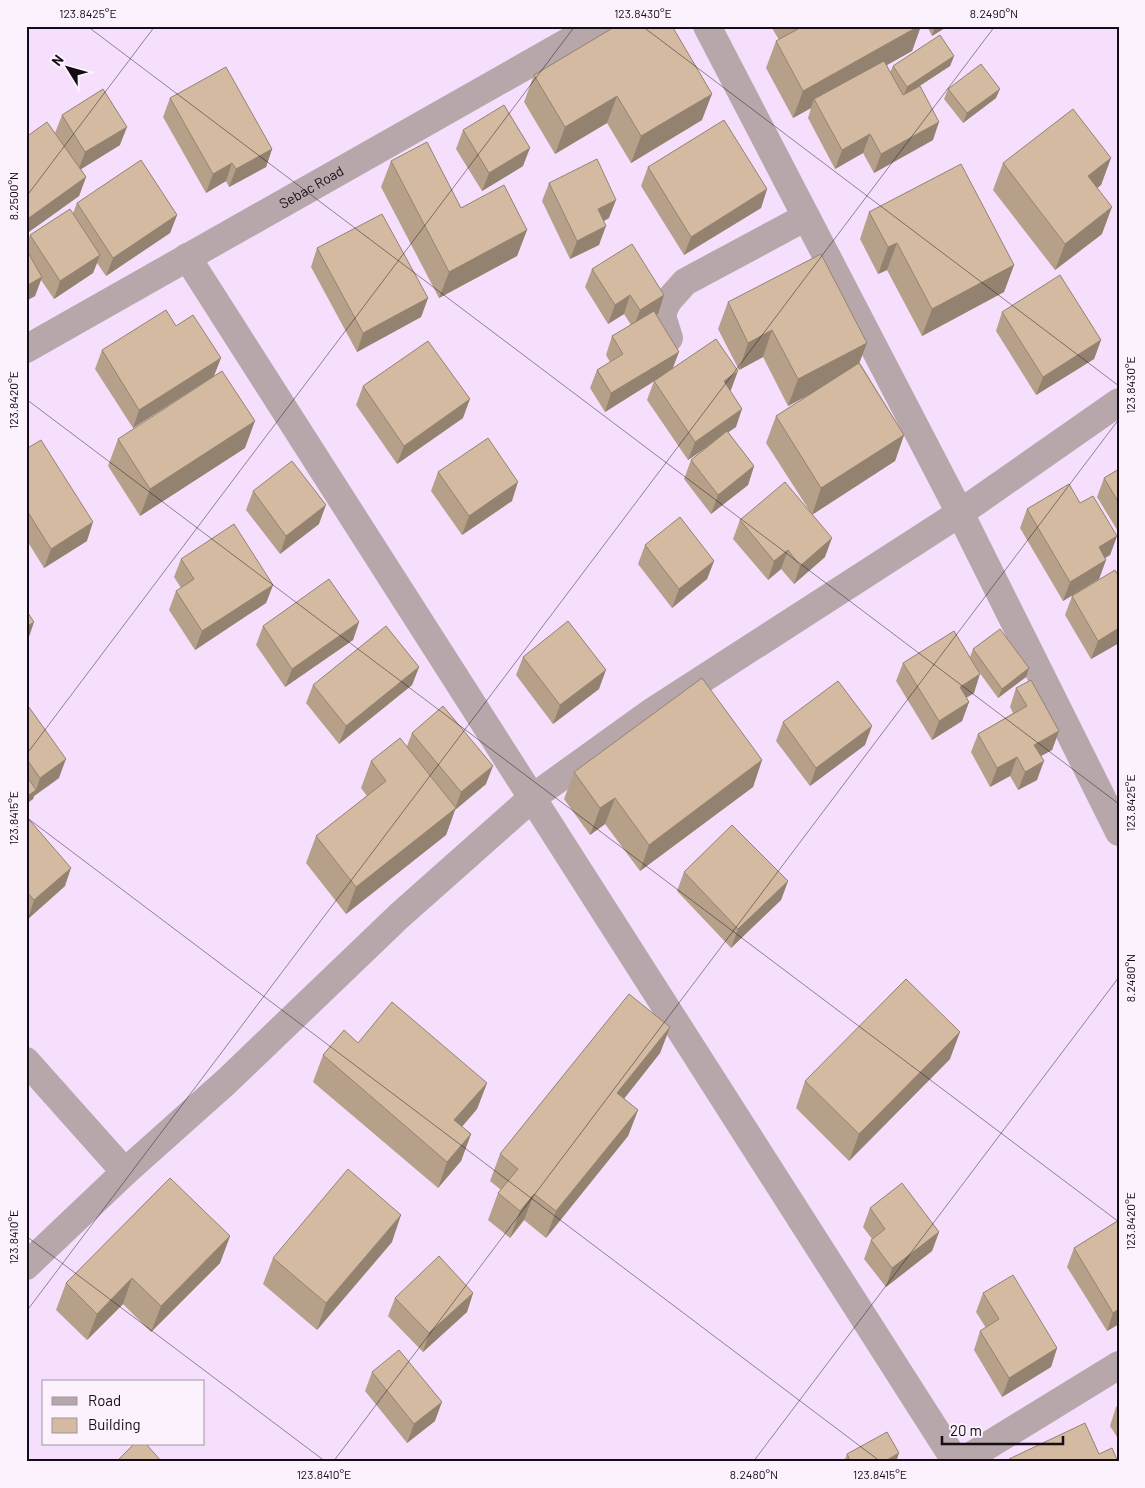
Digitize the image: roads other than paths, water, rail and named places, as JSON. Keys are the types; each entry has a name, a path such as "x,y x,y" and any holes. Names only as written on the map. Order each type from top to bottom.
{"street":[{"name":"Sebac Road","path":"26,350 596,26"},
{"path":"707,26 960,513 1119,832"},
{"path":"669,338 663,319 664,311 675,292 697,276 806,217"},
{"path":"187,257 956,1462"},
{"path":"26,1266 125,1172 227,1082 399,916 532,798 650,713 960,513 1119,402"},
{"path":"26,1061 125,1172"},
{"path":"961,1462 1119,1365"}]}
